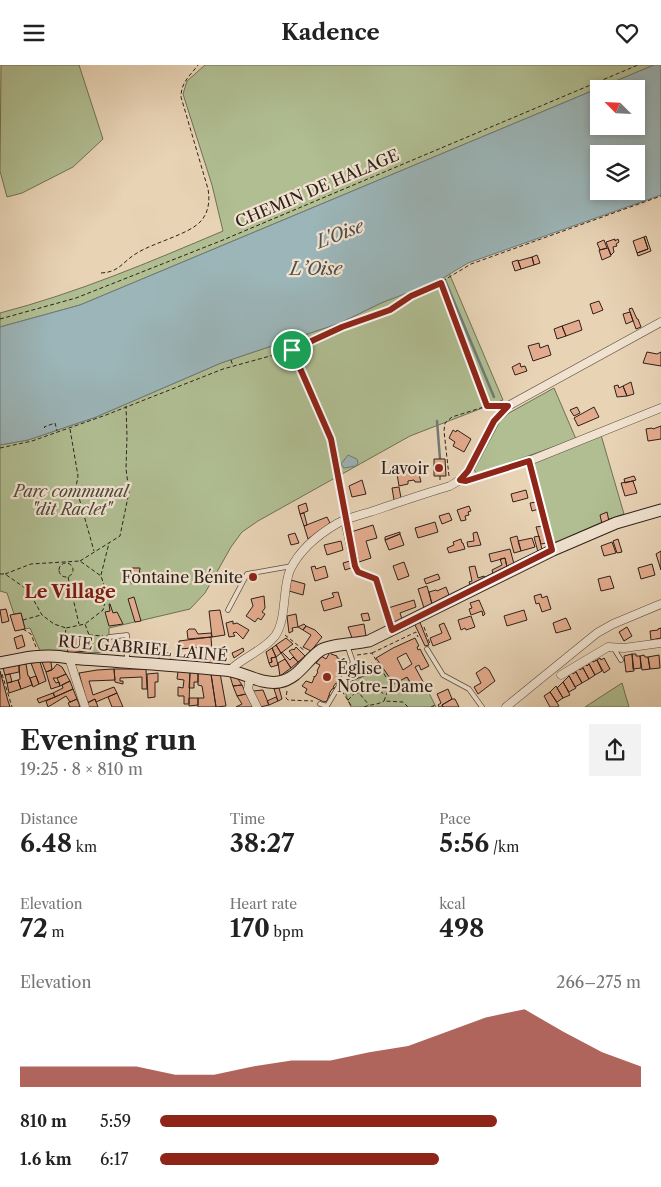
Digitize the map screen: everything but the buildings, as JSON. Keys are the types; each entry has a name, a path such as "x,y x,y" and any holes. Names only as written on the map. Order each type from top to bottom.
{"street":[{"path":"230,670 238,662 266,645 279,630 285,587 292,566 298,556 311,542 345,520 450,486 460,480 468,471 494,421 508,406 661,322"},
{"path":"460,480 466,481 529,461 661,408"},
{"name":"RUE GABRIEL LAINÉ","path":"1,669 40,656 55,656 230,670 250,678 274,682 285,680 294,675 322,650 330,647 349,650 392,630 554,546 616,523 661,511"},
{"path":"345,520 355,566 358,572 376,579 392,630"},
{"path":"506,707 597,633 613,624 661,604"},
{"path":"561,675 608,647 624,648 661,643"},
{"path":"69,658 85,707"},
{"path":"250,678 248,689 257,707"}],"lane":[{"path":"529,461 554,546"},
{"path":"228,611 247,573 292,566"},
{"path":"109,637 127,635 127,662"},
{"path":"613,647 621,660"},
{"path":"427,649 443,675 469,689 482,707"},
{"path":"318,703 327,706 339,687 353,662 349,650"}],"path":[{"path":"101,273 117,270 139,251 194,227 199,224 204,216 209,201 208,189 181,97 184,82 198,65"},
{"name":"CHEMIN DE HALAGE","path":"0,319 76,298 224,240 638,65"},
{"path":"0,448 32,441 70,428 233,366 292,350 342,327 390,310 411,296 441,283 471,264 661,196"},
{"path":"441,283 487,406"},
{"path":"292,350 331,439 345,520"},
{"path":"231,360 233,366"},
{"path":"0,574 5,574 31,564 80,561 120,536 129,492 126,469 126,406"},
{"path":"450,486 444,431 445,423 452,417 487,406 508,406"},
{"path":"45,428 55,423 58,432"},
{"path":"70,428 78,476 76,487 94,552"},
{"path":"100,576 109,543"},
{"path":"5,574 28,590 42,615 66,628 85,624 103,610 107,594 100,576 80,561"},
{"path":"65,563 61,564 58,571 64,577 68,577"},
{"path":"65,563 69,564 73,571 68,577"},
{"path":"68,577 79,625"},
{"path":"23,620 42,615"},
{"path":"419,616 432,647 427,649"},
{"path":"85,624 89,635 90,653"},
{"path":"64,647 66,628"},
{"path":"23,629 31,634 39,652"},
{"path":"279,630 300,647"},
{"path":"349,650 372,653 416,632 418,637"},
{"path":"89,635 109,637"},
{"path":"372,653 390,685 384,701"},
{"path":"1,669 12,707"},
{"path":"294,675 294,683 286,691 288,701 312,701 318,703"},
{"path":"348,683 351,682 354,694"},
{"path":"339,687 352,707"},
{"path":"353,687 359,688 359,693 368,705"},
{"path":"375,687 385,695"},
{"path":"348,700 354,694 359,693"},
{"path":"364,707 378,705 384,701 403,702 408,707"},
{"path":"431,707 435,705"}],"green space":[{"path":"1,65 79,65 103,139 73,167 22,193 7,197 0,171"},
{"path":"205,65 654,65 618,80 590,80 590,92 80,305 0,327 0,313 85,286 223,231 212,185 183,94 187,81"},
{"name":"Parc communal \"dit Raclet\"","path":"449,273 503,400 410,436 258,521 242,532 231,547 205,593 190,609 109,628 109,652 65,654 40,651 30,628 25,629 21,613 14,614 7,593 0,591 0,445 28,440 96,417 221,363 340,323 381,303 438,280"},
{"path":"554,388 576,439 477,474 474,470 500,421 509,413"},
{"path":"601,435 624,514 557,542 552,542 532,463"},
{"path":"383,668 389,676 407,677 415,694 427,689 436,707 351,707 346,695 348,684 374,669 376,672"},
{"path":"622,683 629,707 585,707"}],"water":[{"name":"L’Oise","path":"654,65 661,65 661,195 468,263 438,281 381,303 340,323 221,363 96,417 28,440 0,445 0,327 80,305 590,92 590,135 645,135 645,80 618,80"},
{"path":"348,455 357,459 358,463 356,466 344,468 341,464"}],"waterway":[{"path":"445,280 494,397"},
{"path":"437,421 440,459"}],"place":[{"name":"Lavoir","path":"439,468"},
{"name":"Fontaine Bénite","path":"253,577"},
{"name":"Église Notre-Dame","path":"327,677"}],"district":[{"name":"Le Village","path":"70,592"}],"route":[{"path":"441,283 487,406 508,406 494,421 468,471 460,480 466,481 529,461 552,550 392,630 376,579 358,572 355,566 331,439 292,350 342,327 390,310 411,296 441,283"}],"water label":[{"name":"L'Oise","path":"340,234"}]}
